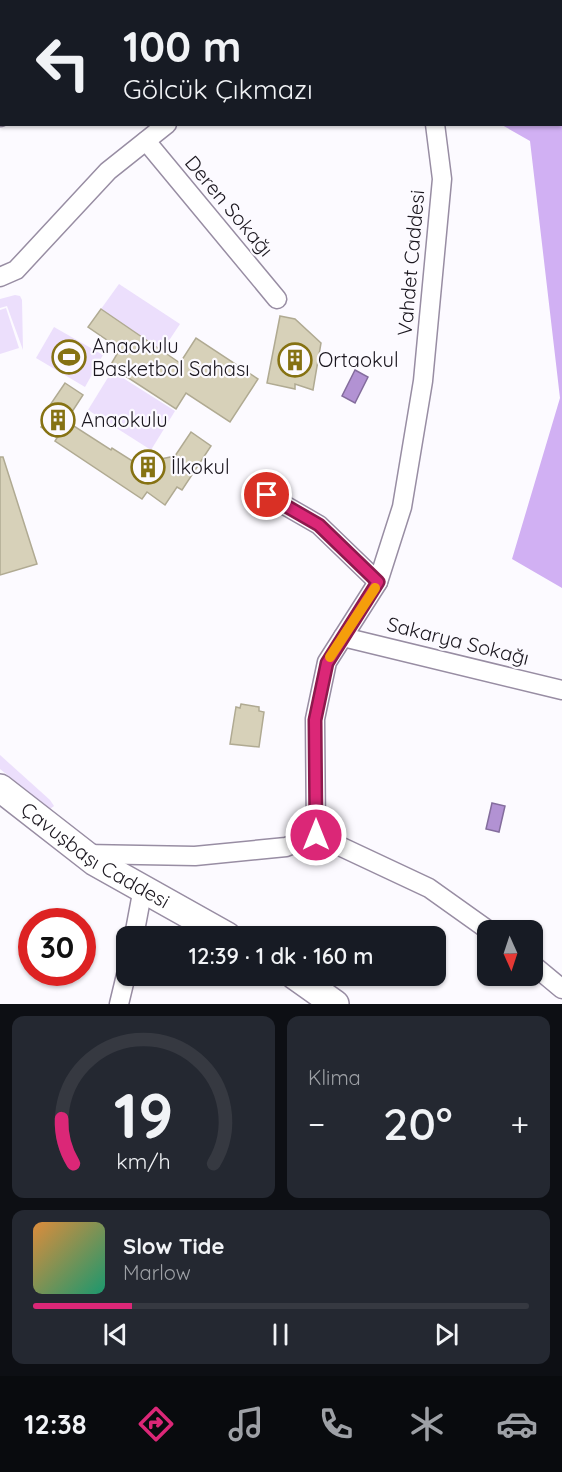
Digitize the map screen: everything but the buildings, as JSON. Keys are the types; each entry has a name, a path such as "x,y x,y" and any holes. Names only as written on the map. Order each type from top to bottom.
{"main road":[{"name":"Çavuşbaşı Caddesi","path":"0,788 96,862 210,926"},
{"path":"307,986 325,1001"}],"street":[{"path":"0,277 16,270 108,171 165,126"},
{"name":"Vahdet Caddesi","path":"316,835 315,720 327,663 378,582 402,507 423,381 442,179 435,126"},
{"name":"Deren Sokağı","path":"146,141 277,299"},
{"path":"267,495 319,525 378,582"},
{"name":"Sakarya Sokağı","path":"343,637 562,690"},
{"path":"85,854 195,856 286,847 316,835 429,888 477,922"},
{"path":"136,926 143,888"},
{"path":"543,973 562,989"},
{"path":"119,1004 123,986"}],"shaded area":[{"path":"504,126 562,126 562,588 512,559 560,398 530,141"},
{"path":"119,284 180,324 162,351 101,309"},
{"path":"20,296 22,300 23,350 7,306 0,308 0,299"},
{"path":"6,308 19,348 0,354 0,310"},
{"name":"Anaokulu Basketbol Sahası","path":"54,327 103,355 85,387 36,358"},
{"path":"355,370 368,377 355,403 342,396"},
{"path":"112,371 175,411 151,450 88,410"},
{"path":"0,755 54,806 50,809 0,769"},
{"path":"492,803 505,806 499,832 486,829"}],"slow traffic":[{"path":"330,657 375,588"}],"place":[{"name":"Anaokulu Basketbol Sahası","path":"69,357"},
{"name":"Ortaokul","path":"295,360"},
{"name":"Anaokulu","path":"58,420"},
{"name":"İlkokul","path":"148,467"}],"route":[{"path":"267,495 319,525 378,582 327,663 315,720 316,835"}]}
